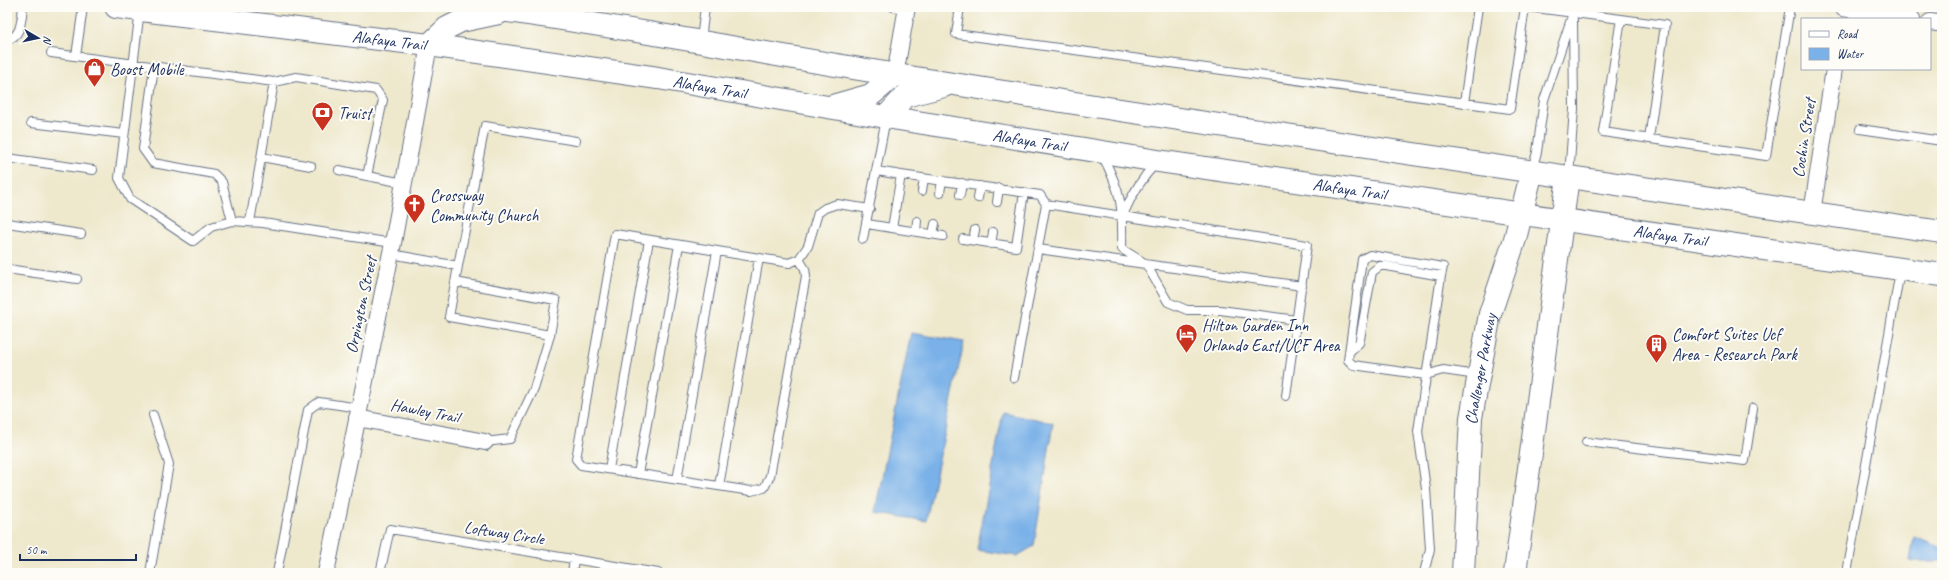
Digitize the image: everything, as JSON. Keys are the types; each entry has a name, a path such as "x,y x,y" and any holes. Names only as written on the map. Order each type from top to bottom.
{"main road":[{"name":"Alafaya Trail","path":"116,7 429,45 658,78 1158,161 1942,275"},
{"path":"478,7 701,41 953,84 1942,232"},
{"path":"429,45 447,28 460,21 510,11"},
{"path":"827,107 871,94 895,75"},
{"path":"886,117 905,96 953,84"},
{"name":"Challenger Parkway","path":"1463,573 1470,418 1490,314 1521,214 1532,171"},
{"path":"1515,573 1568,177"}],"street":[{"path":"895,75 902,8"},
{"path":"1843,11 1903,18"},
{"name":"Orpington Street","path":"326,573 392,249 429,45"},
{"name":"Cochin Street","path":"1812,212 1834,70"},
{"name":"Hawley Trail","path":"358,413 485,442"}],"lane":[{"path":"7,40 17,35 20,28 23,7"},
{"path":"76,56 84,7"},
{"path":"701,41 705,7"},
{"path":"960,7 956,34 1510,109 1525,7"},
{"path":"1464,103 1478,7"},
{"path":"1528,7 1665,25 1649,139"},
{"path":"1621,19 1603,132 1766,156 1790,7"},
{"path":"140,10 119,178 130,199 193,240 211,227 232,221 250,222 392,249 458,266"},
{"path":"1532,171 1537,152 1544,100 1573,13"},
{"path":"1568,177 1574,109 1573,13"},
{"path":"51,53 274,82 296,77 376,90 383,100 367,176"},
{"path":"154,67 143,150 153,163 214,174 222,182 232,221"},
{"path":"250,222 274,82"},
{"path":"863,239 870,209 886,117"},
{"path":"31,123 124,134"},
{"path":"550,335 449,317 485,126 576,141"},
{"path":"1860,129 1942,141"},
{"path":"1100,152 1118,189 1123,216 1122,249 1146,264 1168,302 1186,310 1220,310 1297,320"},
{"path":"261,157 311,166"},
{"path":"7,158 93,170"},
{"path":"1123,216 1134,191 1142,178 1158,161"},
{"path":"339,170 404,183"},
{"path":"877,171 1040,195 1046,204 1014,378"},
{"path":"892,228 901,175"},
{"path":"922,191 924,178"},
{"path":"940,193 942,180"},
{"path":"960,195 962,183"},
{"path":"978,198 980,186"},
{"path":"997,202 999,188"},
{"path":"963,239 1016,247 1024,192"},
{"path":"799,259 805,269 806,276 770,476 764,488 751,491 581,465 576,459 615,234 789,263 799,259 808,246 818,214 825,208 837,204 870,209"},
{"path":"1046,204 1307,245 1286,396"},
{"path":"916,231 917,220"},
{"path":"7,223 81,234"},
{"path":"867,224 943,236"},
{"path":"933,234 935,224"},
{"path":"973,240 975,230"},
{"path":"991,244 993,232"},
{"path":"609,469 649,240"},
{"path":"638,474 679,244"},
{"path":"1038,249 1302,286"},
{"path":"677,480 717,251"},
{"path":"1424,573 1430,549 1426,489 1418,431 1426,375 1441,276 1443,267 1370,255 1362,259 1348,360 1353,365 1426,375 1443,370 1478,375"},
{"path":"719,486 759,258"},
{"path":"1349,352 1359,343 1372,272 1380,266 1386,266 1441,276"},
{"path":"7,269 77,279"},
{"path":"1847,573 1900,269"},
{"path":"455,282 556,300 550,335 534,389 510,439 485,442"},
{"path":"277,573 308,410 319,402 358,413"},
{"path":"1586,442 1745,462 1753,408"},
{"path":"150,573 169,464 153,415"},
{"name":"Loftway Circle","path":"380,573 390,529 658,573"},
{"path":"572,573 574,559"}],"water":[{"path":"911,333 964,342 926,521 875,512"},
{"path":"1003,412 1053,423 1034,546 1017,556 977,550"},
{"path":"1914,537 1942,548 1942,561 1910,561"}],"place":[{"name":"Boost Mobile","path":"94,88"},
{"name":"Truist","path":"323,132"},
{"name":"Crossway Community Church","path":"414,224"},
{"name":"Hilton Garden Inn Orlando East/UCF Area","path":"1186,354"},
{"name":"Comfort Suites Ucf Area - Research Park","path":"1656,364"}]}
